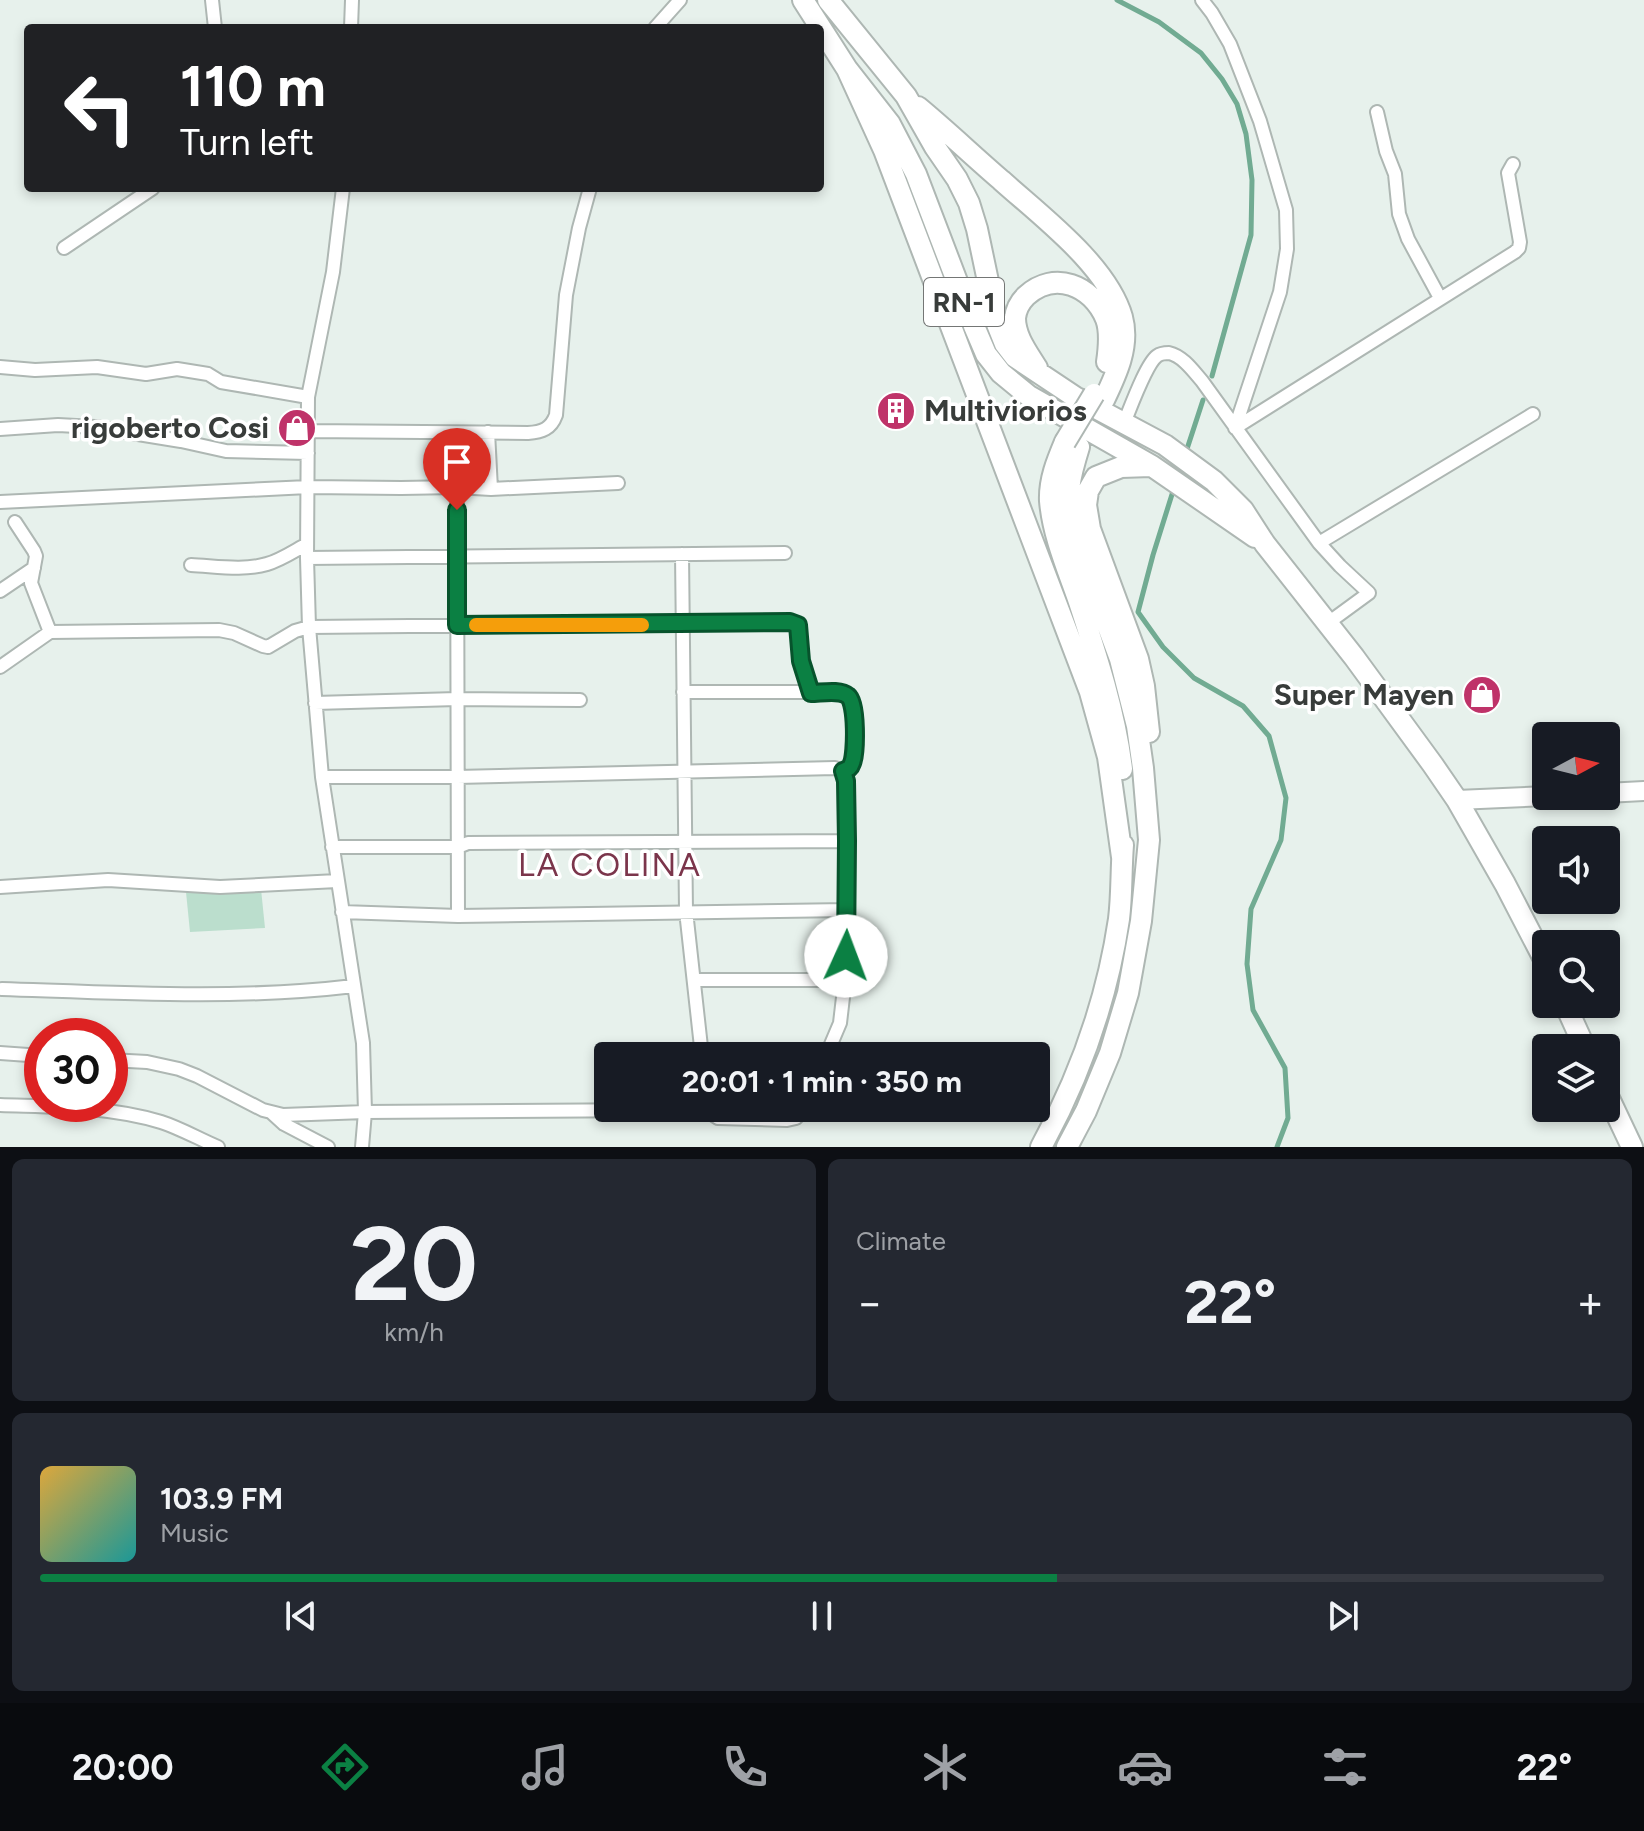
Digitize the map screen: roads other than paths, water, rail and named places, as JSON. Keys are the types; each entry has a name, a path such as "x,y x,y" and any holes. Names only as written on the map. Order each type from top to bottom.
{"main road":[{"name":"RN-1","path":"803,0 818,24"},
{"name":"RN-1","path":"828,0 906,96 957,179 977,229 997,324 1005,344 1015,357 1075,397 1165,445 1214,481 1243,510 1265,544 1405,725 1457,800 1532,936"},
{"name":"RN-1","path":"824,33 847,69 890,124 916,174 986,354 1001,373 1029,396 1154,467 1265,544"},
{"path":"847,69 889,160 1090,692 1108,757 1122,857"},
{"path":"906,96 1077,249 1113,293 1122,319 1123,343 1115,377 1099,397 1052,478 1050,501 1058,539 1108,693 1118,739 1125,822 1119,918 1106,982 1088,1046 1063,1106 1041,1147"},
{"path":"1041,375 1020,340 1015,315 1020,302 1035,288 1052,282 1074,285 1091,297 1106,319 1108,360 1099,397"},
{"path":"1072,444 1068,510 1120,659 1137,726 1149,840"},
{"path":"1067,1147 1110,1053 1128,993 1141,921 1149,840 1151,758 1144,686 1138,659 1090,529 1086,505 1088,491 1096,477 1121,467 1154,467"},
{"path":"1620,1122 1632,1147"}],"street":[{"path":"212,0 215,24"},
{"path":"351,24 352,0"},
{"path":"659,24 680,0"},
{"path":"1202,0 1230,44 1260,121 1286,210 1287,249 1280,292 1235,428"},
{"path":"1377,112 1395,174 1399,214 1408,239 1440,298"},
{"path":"1235,428 1515,252 1519,248 1518,232 1508,178 1513,164"},
{"path":"64,248 147,192"},
{"path":"343,192 333,272 308,397 307,551 309,627 322,777 363,1043 365,1112 362,1147"},
{"path":"308,431 537,432 549,427 554,421 557,407 566,295 573,253 589,192"},
{"path":"1124,423 1157,356 1167,353 1190,367 1319,543 1369,593 1328,623"},
{"path":"0,367 35,370 97,367 146,374 177,369 208,374 221,382 308,397"},
{"path":"1319,543 1533,414"},
{"path":"0,429 58,425 95,427 226,451 308,453"},
{"path":"488,432 491,489"},
{"path":"0,502 308,487 491,489 618,483"},
{"path":"457,487 458,916"},
{"path":"15,522 36,556 31,583 50,632"},
{"path":"191,565 250,567 307,551 457,557 785,553"},
{"path":"682,554 686,911 701,1042"},
{"path":"0,591 34,568"},
{"path":"0,667 50,632 219,630 268,647 295,631 309,627 790,622 799,628 801,661 811,693"},
{"path":"683,692 843,693 851,698 854,711 853,760 850,767 843,771"},
{"path":"315,703 580,700"},
{"path":"322,777 835,768 843,771"},
{"path":"832,1042 840,1023 845,980 847,841 846,781 843,771"},
{"path":"1620,792 1644,791"},
{"path":"1457,800 1532,797"},
{"path":"332,847 458,847 468,843 847,841"},
{"path":"0,887 108,880 220,887 337,881"},
{"path":"342,912 458,916 847,910"},
{"path":"694,980 845,980"},
{"path":"2,989 259,994 354,986"},
{"path":"0,1053 24,1055"},
{"path":"128,1061 179,1069 272,1113 594,1110"},
{"path":"0,1105 88,1108 138,1116 165,1123 218,1147"},
{"path":"272,1113 284,1124 328,1147"}],"waterway":[{"path":"1117,0 1159,22 1201,53 1237,104 1246,134 1252,180 1251,235 1212,376"},
{"path":"1186,452 1203,400"},
{"path":"1174,488 1138,612 1163,647 1194,678 1243,706 1269,736 1286,798 1281,840 1251,909 1247,964 1253,1010 1285,1068 1288,1118 1277,1147"}],"place":[{"name":"Multiviorios","path":"896,411"},
{"name":"rigoberto Cosi","path":"297,428"},
{"name":"Super Mayen","path":"1482,695"}],"district":[{"name":"LA COLINA","path":"610,865"}]}
